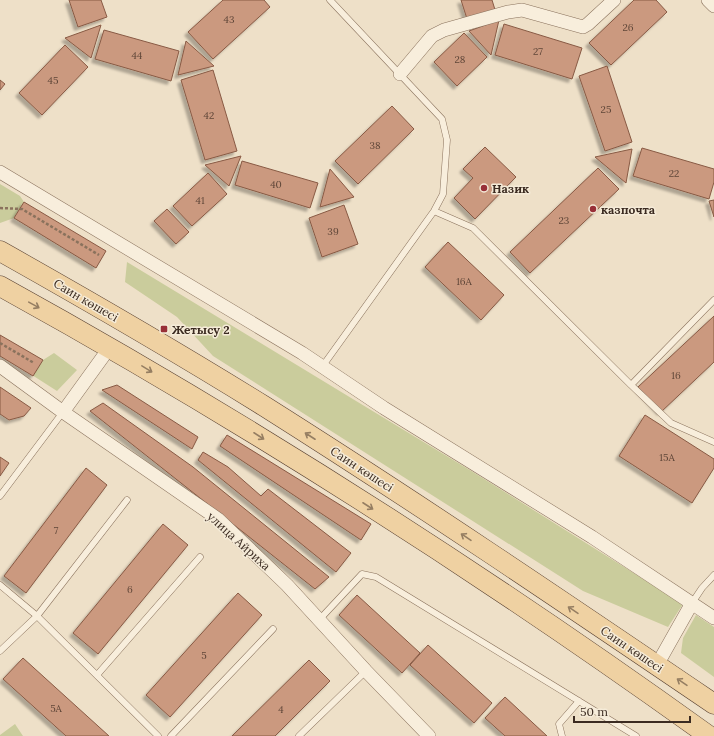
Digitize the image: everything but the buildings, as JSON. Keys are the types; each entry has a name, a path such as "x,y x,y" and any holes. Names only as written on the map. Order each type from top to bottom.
{"main road":[{"name":"Саин көшесі","path":"0,251 124,321 263,406 440,520 714,704"},
{"path":"0,286 110,347 252,432 429,545 643,688 709,736"}],"street":[{"path":"400,74 432,36 444,30 516,10 583,26 588,24 614,0"},
{"path":"708,0 714,6"},
{"path":"0,172 322,367 692,602 714,618"},
{"path":"63,412 110,347"},
{"name":"улица Айриха","path":"0,366 63,412 218,519 287,585 366,671 430,736"},
{"path":"657,665 692,602"}],"lane":[{"path":"322,367 434,211 443,194 447,140 442,119 330,0"},
{"path":"434,211 473,228 631,385 671,422 714,442"},
{"path":"631,385 714,300"},
{"path":"0,496 63,412"},
{"path":"0,651 37,616 127,500"},
{"path":"97,675 200,557"},
{"path":"319,620 362,574 376,577 636,736"},
{"path":"692,602 702,588 714,576"},
{"path":"0,585 37,616 158,736"},
{"path":"171,736 273,630"},
{"path":"299,736 366,671"},
{"path":"562,736 558,724 580,701"}],"path":[{"path":"0,208 22,209 99,255"},
{"path":"0,342 34,363"}],"green space":[{"path":"0,184 20,196 24,202 14,218 0,223"},
{"path":"127,262 473,472 683,604 668,627 583,591 213,356 177,317 125,282"},
{"path":"54,353 77,370 57,391 32,375 43,360"},
{"path":"696,615 714,627 714,677 681,653 683,638"},
{"path":"15,724 23,736 0,736 0,735"}],"place":[{"name":"Назик","path":"484,188"},
{"name":"казпочта","path":"593,209"},
{"name":"Жетысу 2","path":"164,329"}]}
